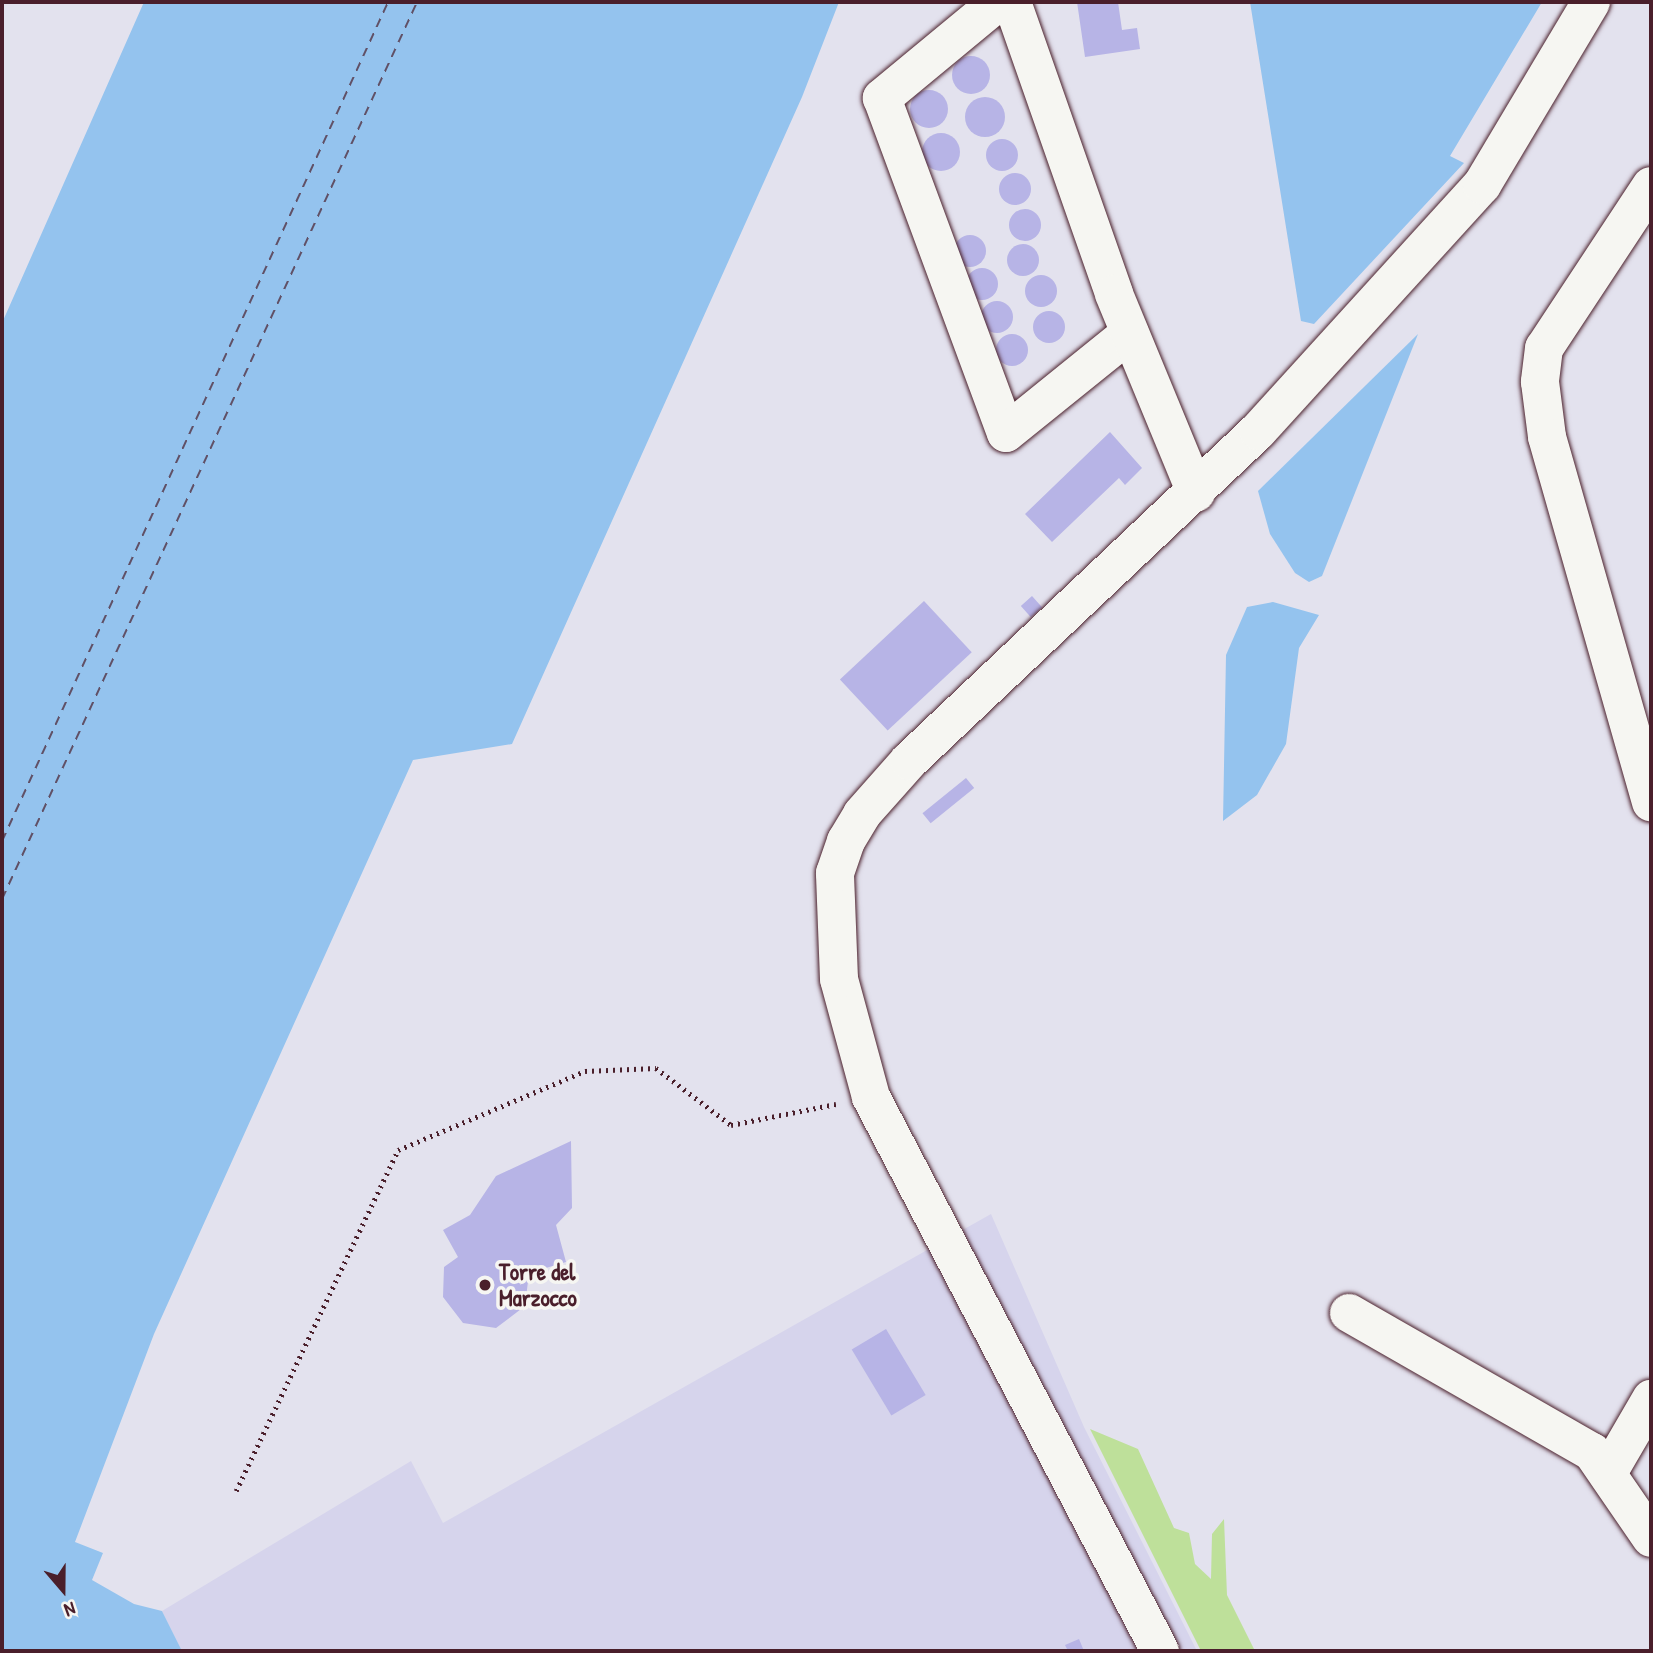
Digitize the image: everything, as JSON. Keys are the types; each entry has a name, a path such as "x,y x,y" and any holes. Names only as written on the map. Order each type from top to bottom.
{"lane":[{"path":"998,2 883,98 1006,433 1130,333"},
{"path":"1012,2 1130,333 1195,493"},
{"path":"1160,1651 871,1097 839,979 835,873 846,841 862,814 909,761 1258,431 1482,185 1591,2"},
{"path":"1651,186 1544,348 1540,382 1547,437 1651,803"},
{"path":"1349,1312 1527,1411 1592,1452 1616,1457"},
{"path":"1616,1457 1651,1399"},
{"path":"1616,1457 1651,1538"}],"path":[{"path":"236,1491 398,1150 585,1071 656,1068 732,1125 871,1097"}],"shaded area":[{"path":"991,1214 1084,1427 1197,1651 182,1651 162,1611 411,1461 443,1523"}],"green space":[{"path":"1090,1429 1138,1449 1174,1528 1189,1533 1195,1564 1211,1579 1212,1534 1224,1519 1227,1595 1255,1651 1201,1651"}],"water":[{"path":"144,2 839,2 802,97 512,744 413,760 154,1334 75,1542 103,1553 92,1580 134,1604 162,1611 182,1651 2,1651 2,323"},
{"path":"1250,2 1542,2 1450,156 1464,163 1314,324 1301,321"},
{"path":"1418,334 1322,576 1309,582 1295,573 1270,534 1258,491"},
{"path":"1273,602 1319,615 1299,648 1286,744 1257,795 1223,821 1226,655 1247,607"}],"building":[{"path":"1077,2 1118,2 1122,30 1137,28 1140,49 1085,57"},
{"path":"971,56 985,61 990,75 985,89 971,94 957,89 952,75 957,61"},
{"path":"929,90 943,95 948,109 943,123 929,128 915,123 910,109 915,95"},
{"path":"985,97 999,103 1005,117 999,131 985,137 971,131 965,117 971,103"},
{"path":"941,133 955,138 960,152 955,166 941,171 927,166 922,152 927,138"},
{"path":"1002,139 1013,144 1018,155 1013,166 1002,171 991,166 986,155 991,144"},
{"path":"1015,173 1026,178 1031,189 1026,200 1015,205 1004,200 999,189 1004,178"},
{"path":"1025,209 1036,214 1041,225 1036,236 1025,241 1014,236 1009,225 1014,214"},
{"path":"970,235 981,240 986,251 981,262 970,267 959,262 954,251 959,240"},
{"path":"1023,244 1034,249 1039,260 1034,271 1023,276 1012,271 1007,260 1012,249"},
{"path":"982,268 993,273 998,284 993,295 982,300 971,295 966,284 971,273"},
{"path":"1041,275 1052,280 1057,291 1052,302 1041,307 1030,302 1025,291 1030,280"},
{"path":"997,301 1008,306 1013,317 1008,328 997,333 986,328 981,317 986,306"},
{"path":"1049,311 1060,316 1065,327 1060,338 1049,343 1038,338 1033,327 1038,316"},
{"path":"1012,334 1023,339 1028,350 1023,361 1012,366 1001,361 996,350 1001,339"},
{"path":"1110,432 1142,468 1125,485 1119,478 1052,542 1025,514"},
{"path":"1032,596 1042,607 1031,617 1021,606"},
{"path":"924,601 972,652 888,731 840,679"},
{"path":"966,778 974,788 931,823 922,813"},
{"path":"571,1141 572,1208 556,1225 566,1262 529,1273 525,1306 496,1328 463,1323 443,1297 444,1267 458,1257 443,1230 470,1215 496,1176"},
{"path":"886,1329 926,1395 891,1416 852,1350"},
{"path":"1079,1639 1084,1651 1068,1651 1065,1645"}],"ferry route":[{"path":"2,841 388,2"},
{"path":"2,899 417,2"}],"place":[{"name":"Torre del Marzocco","path":"485,1285"}]}
